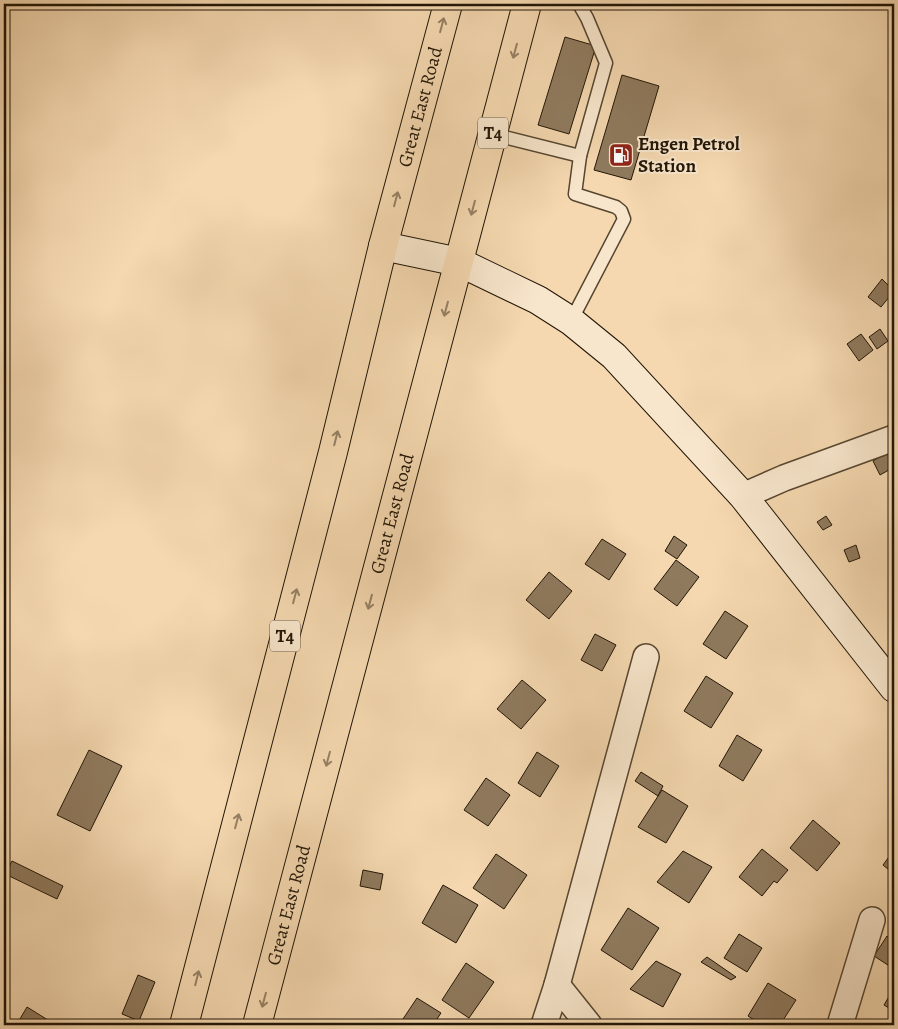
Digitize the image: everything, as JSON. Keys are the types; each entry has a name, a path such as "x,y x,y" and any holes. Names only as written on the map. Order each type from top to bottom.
{"main road":[{"name":"Great East Road","path":"184,1025 333,452 383,246 448,4"},
{"name":"Great East Road","path":"258,1025 527,4"}],"street":[{"path":"383,246 459,262 538,300 571,321 614,356 743,496 894,688"},
{"path":"743,496 784,478 894,438"},
{"path":"544,1025 646,657"},
{"path":"840,1025 872,920"},
{"path":"556,985 589,1025"}],"lane":[{"path":"571,321 624,219 621,211 616,207 575,194 580,156 606,63 579,4"},
{"path":"492,134 580,156"}],"building":[{"path":"565,37 596,46 569,134 538,125"},
{"path":"622,75 659,86 631,180 594,170"},
{"path":"882,279 894,291 881,307 868,297"},
{"path":"880,329 888,341 877,349 869,337"},
{"path":"861,334 873,350 859,361 847,344"},
{"path":"888,452 894,467 880,475 873,461"},
{"path":"826,516 832,525 823,530 817,522"},
{"path":"674,536 687,545 677,559 665,551"},
{"path":"602,539 626,554 609,580 585,564"},
{"path":"856,545 860,558 849,562 844,550"},
{"path":"676,560 699,577 677,606 654,589"},
{"path":"549,572 572,591 549,619 526,600"},
{"path":"725,611 748,626 726,659 703,644"},
{"path":"595,634 616,645 602,671 581,660"},
{"path":"706,676 733,693 711,728 684,711"},
{"path":"522,680 546,700 521,729 497,709"},
{"path":"737,735 762,750 743,781 719,766"},
{"path":"89,750 122,766 90,831 57,815"},
{"path":"537,752 559,766 540,797 518,783"},
{"path":"641,772 663,786 658,796 635,781"},
{"path":"486,778 510,795 488,826 464,810"},
{"path":"662,790 688,806 666,843 638,827"},
{"path":"813,820 840,843 817,871 790,848"},
{"path":"762,849 788,870 777,883 774,881 762,896 739,877"},
{"path":"894,850 894,874 883,865"},
{"path":"683,851 712,867 689,903 657,882"},
{"path":"496,854 527,875 504,909 473,888"},
{"path":"12,861 63,886 57,899 5,874"},
{"path":"363,870 383,874 380,890 360,886"},
{"path":"443,885 478,905 456,943 422,923"},
{"path":"628,908 659,928 632,970 601,950"},
{"path":"739,934 762,948 747,972 724,958"},
{"path":"887,936 894,941 894,969 874,956"},
{"path":"707,957 736,977 731,980 701,962"},
{"path":"656,961 681,974 663,1007 630,989"},
{"path":"466,963 494,982 469,1018 442,1000"},
{"path":"138,975 155,982 139,1021 122,1014"},
{"path":"768,983 796,1000 780,1025 762,1025 748,1016"},
{"path":"894,988 894,1011 884,1005"},
{"path":"417,998 441,1013 433,1025 399,1025"},
{"path":"27,1007 56,1025 17,1024"}],"place":[{"name":"Engen Petrol Station","path":"621,155"}]}
